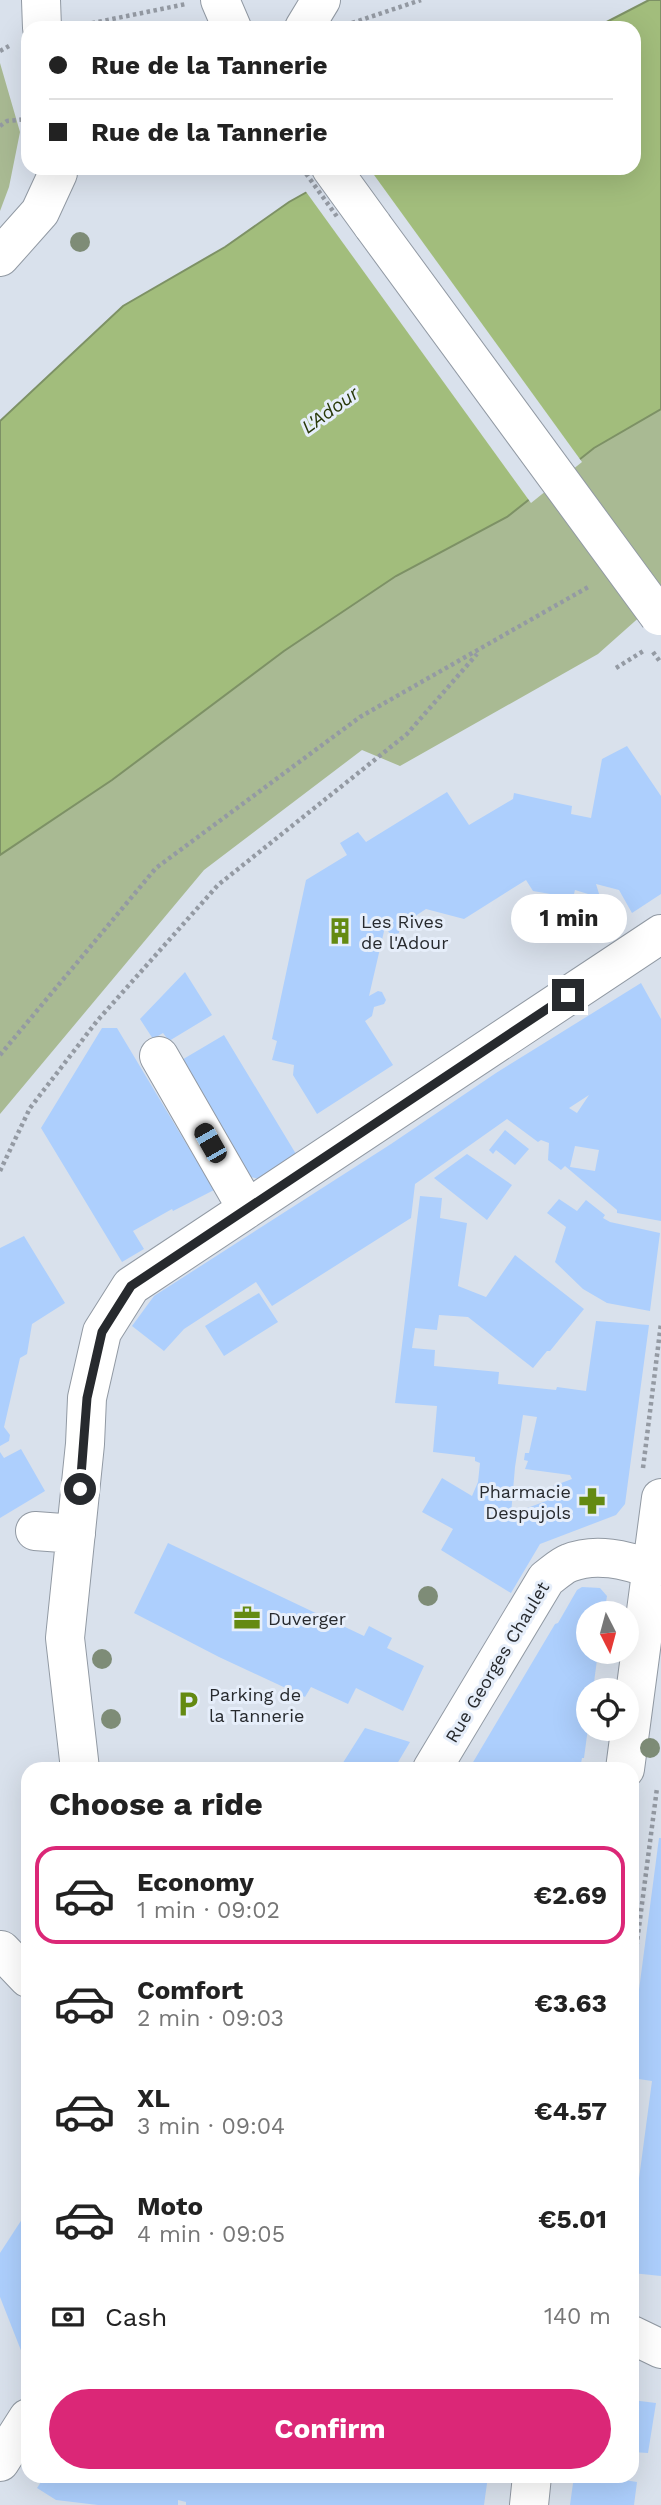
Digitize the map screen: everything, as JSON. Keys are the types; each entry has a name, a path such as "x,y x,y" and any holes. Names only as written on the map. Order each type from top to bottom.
{"main road":[{"path":"41,0 42,21"},
{"path":"220,0 229,21"},
{"path":"318,21 335,12"},
{"path":"0,257 40,212 57,175"},
{"path":"336,175 660,617"},
{"path":"79,1762 65,1638 87,1398 102,1332 131,1286 661,934"},
{"path":"159,1056 247,1209"},
{"path":"626,1762 656,1571 652,1483"},
{"path":"35,1531 76,1534"},
{"name":"Rue Georges Chaulet","path":"436,1762 546,1579 568,1563 588,1559 625,1560 656,1571"},
{"path":"0,1950 21,1961"},
{"path":"0,1950 21,1971"},
{"path":"639,2338 661,2349"},
{"path":"0,2462 21,2429"},
{"path":"529,2505 531,2483"}],"path":[{"path":"335,12 421,0"},
{"path":"104,21 183,5"},
{"path":"0,51 9,46"},
{"path":"0,125 7,121 21,120"},
{"path":"0,1055 156,868 360,717 590,586"},
{"path":"0,1171 30,1108 97,1021 218,885 407,734 479,651"},
{"path":"616,668 641,653"},
{"path":"652,1483 661,1323"},
{"path":"639,1927 657,1788"}],"shaded area":[{"path":"0,63 20,132 9,187 0,211"},
{"path":"661,409 661,598 598,654 400,766 362,750 204,870 0,1114 0,855 112,780 284,651 396,576 507,517 594,448"}],"water":[{"name":"L'Adour","path":"649,0 661,0 661,409 594,448 507,517 396,576 284,651 112,780 0,855 0,421 123,306 225,247 289,202 337,175 641,175 641,21 608,21"}],"pier":[{"path":"330,175 374,175 582,462 531,503 304,189"}],"building":[{"name":"Les Rives de l'Adour","path":"627,746 661,796 661,894 632,913 619,890 596,884 600,897 593,901 588,894 575,890 573,898 533,891 526,880 464,919 426,909 400,926 399,933 395,935 391,935 385,927 369,996 378,991 382,992 386,1000 384,1004 374,1007 372,1016 365,1021 393,1065 317,1114 293,1075 294,1065 272,1060 277,1041 272,1039 306,880 347,855 340,843 358,832 366,842 447,792 469,825 513,799 514,793 572,806 571,814 591,818 602,759"},
{"path":"185,972 212,1015 169,1041 163,1033 153,1039 140,1019"},
{"path":"641,983 661,1019 661,1221 617,1213 617,1210 565,1166 561,1170 548,1160 549,1143 541,1140 538,1142 507,1119 415,1184 411,1218 272,1306 256,1282 184,1329 164,1351 132,1326 154,1296 391,1144 496,1073","holes":["589,1095 577,1113 569,1108","575,1146 599,1150 595,1171 570,1167"]},
{"path":"102,1028 117,1028 214,1190 133,1231 144,1249 122,1262 41,1128"},
{"path":"224,1035 299,1159 263,1180 247,1176 180,1061"},
{"path":"505,1130 529,1149 515,1165 496,1150 493,1154 489,1150"},
{"path":"467,1154 512,1185 487,1220 434,1178"},
{"path":"420,1196 442,1198 440,1218 467,1223 458,1286 486,1297 515,1255 584,1309 533,1368 468,1317 439,1315 437,1330 415,1328 412,1348 435,1350 434,1366 499,1372 498,1384 586,1391 596,1321 649,1325 625,1504 616,1515 540,1544 511,1593 441,1550 453,1529 422,1512 442,1478 472,1496 478,1482 480,1463 475,1461 475,1457 433,1452 437,1406 395,1403","holes":["523,1415 537,1417 529,1453 525,1453 524,1460 528,1461 525,1469 570,1475 572,1479 553,1486 557,1497 511,1514"]},
{"path":"559,1199 577,1211 586,1200 610,1222 660,1233 650,1311 607,1303 583,1289 555,1262 566,1227 547,1213"},
{"path":"24,1236 65,1303 32,1324 27,1354 20,1358 4,1427 10,1435 9,1441 0,1446 0,1248"},
{"path":"259,1293 278,1322 224,1356 205,1326"},
{"path":"21,1449 45,1491 0,1518 0,1452 4,1458"},
{"path":"168,1543 364,1636 369,1626 392,1638 387,1648 424,1666 403,1711 356,1688 348,1704 311,1687 305,1697 134,1613"},
{"path":"582,1587 600,1588 607,1596 606,1601 576,1601 576,1664 596,1664 595,1678 576,1678 576,1741 586,1741 584,1758 581,1762 473,1762 555,1624 577,1590"},
{"path":"365,1728 410,1742 398,1762 343,1762"},
{"path":"661,1838 661,2276 639,2274 639,2178 652,2081 639,2079 639,1990"},
{"path":"21,2221 21,2350 0,2297 0,2253"},
{"path":"639,2401 656,2403 648,2453 639,2452"},
{"path":"40,2483 487,2483 484,2505 186,2505 186,2502 178,2500 178,2505 98,2505 56,2500 37,2488"},
{"path":"573,2483 637,2483 634,2505 570,2505"}],"place":[{"name":"Les Rives de l'Adour","path":"340,931"},
{"name":"Pharmacie Despujols","path":"592,1501"},
{"name":"Duverger","path":"247,1618"},
{"name":"Parking de la Tannerie","path":"188,1704"}],"route":[{"path":"80,1489 87,1398 102,1332 131,1286 568,995"}]}
